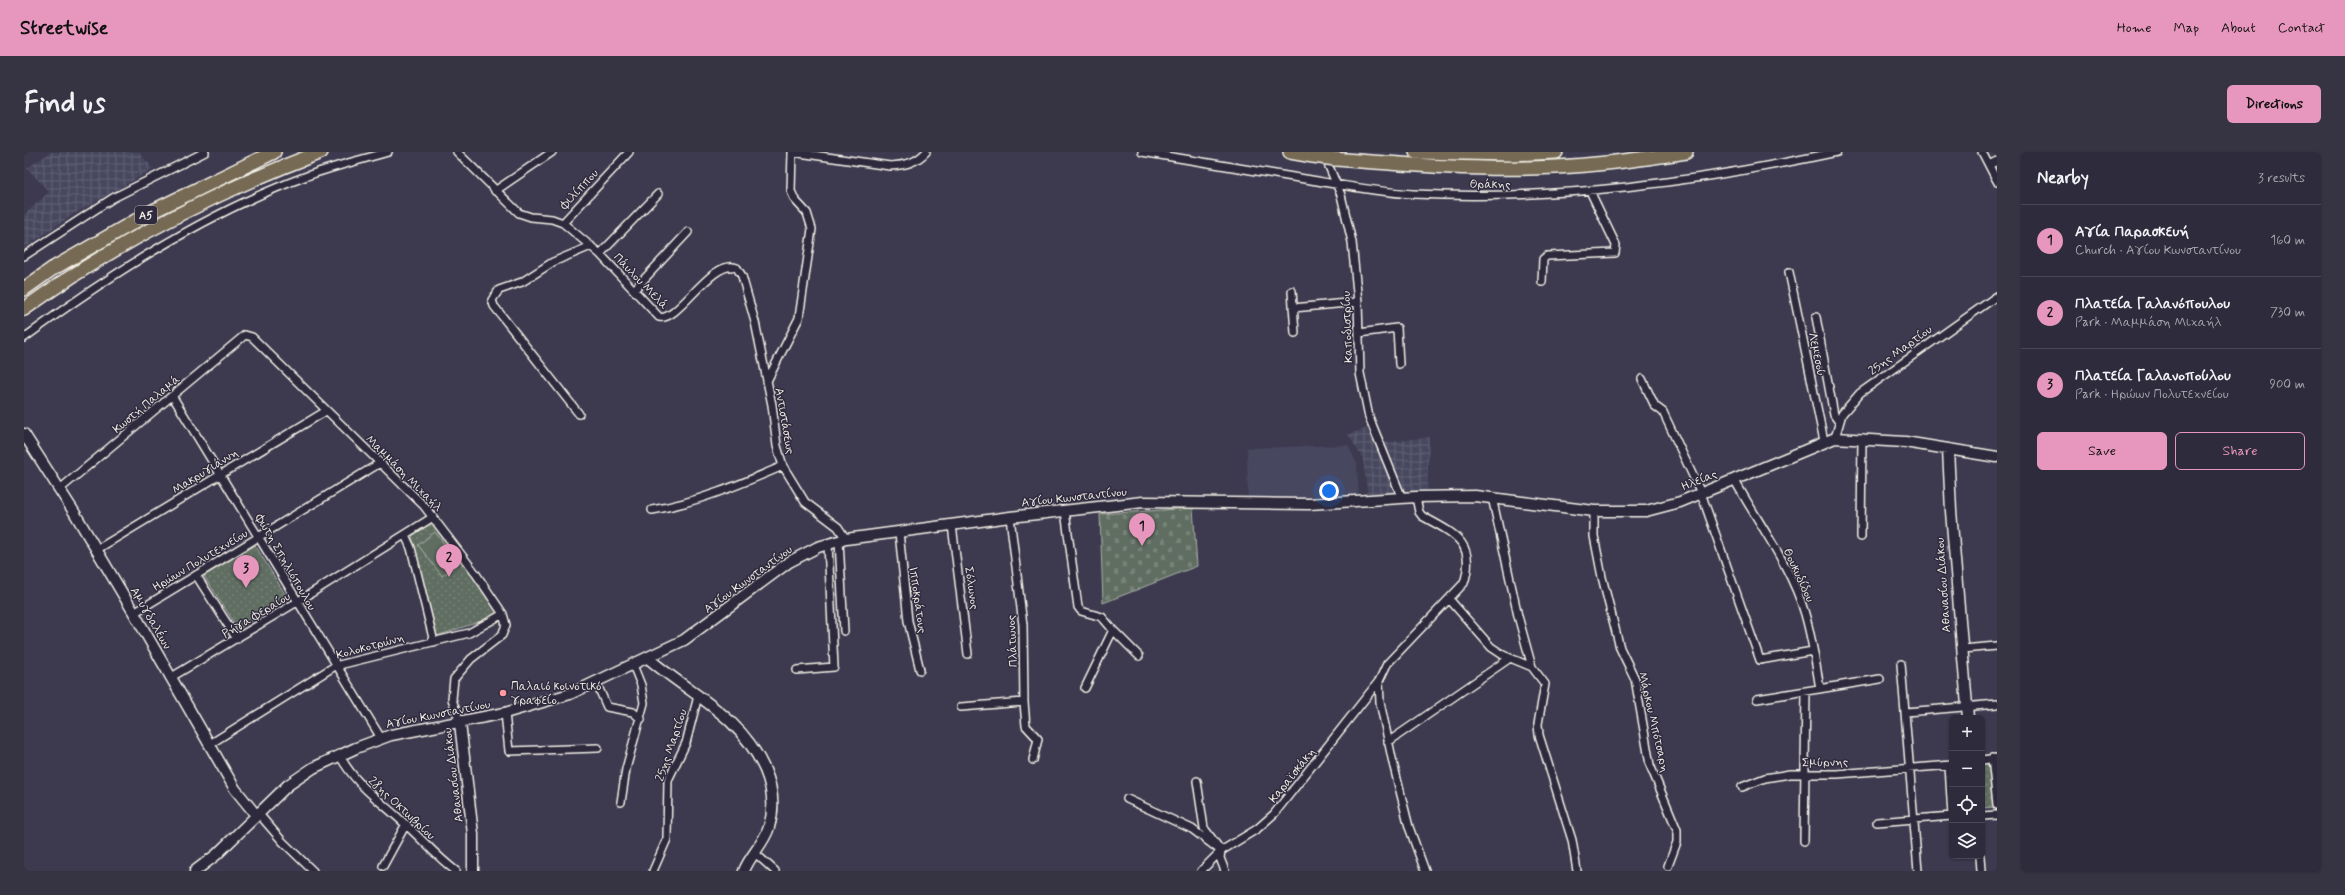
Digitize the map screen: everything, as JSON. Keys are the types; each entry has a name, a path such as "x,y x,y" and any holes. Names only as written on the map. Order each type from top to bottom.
{"highway":[{"name":"Α5","path":"24,289 52,269 153,211 274,152"},
{"name":"Α5","path":"24,309 60,283 209,200 276,169 322,152"},
{"path":"1290,152 1318,154 1335,159 1433,166 1511,168 1594,164 1686,152"},
{"path":"1416,152 1510,154 1556,152"}],"main road":[{"name":"Αμυγδαλέων","path":"24,434 60,490 134,613 235,789 257,814"},
{"name":"Ηλείας","path":"1402,498 1492,497 1594,511 1646,511 1666,506 1701,493 1824,441 1835,438 1862,438 1905,442 1997,457"},
{"name":"Αθανασίου Διάκου","path":"1948,449 1968,715"},
{"name":"Αγίου Κωνσταντίνου","path":"195,871 216,855 257,814 297,778 340,756 381,738 505,713 550,701 596,682 684,640 704,627 790,562 808,551 828,544 843,540 1010,517 1157,502 1309,504 1402,498"},
{"path":"648,658 743,733 756,751 770,785 773,803 771,819 763,842 744,871"},
{"name":"Αθανασίου Διάκου","path":"460,723 473,834 474,871"}],"street":[{"path":"24,256 113,198 205,152"},
{"path":"24,338 106,280 223,212 307,176 388,152"},
{"name":"Πάυλου Μελά","path":"457,152 495,191 525,216 563,223 600,254 657,316 665,318 696,289 721,271 730,267 737,268 742,276 755,322 767,381"},
{"path":"495,191 552,152"},
{"name":"Φιλίππου","path":"563,223 629,152"},
{"path":"792,152 890,166 906,165 920,158 926,152"},
{"name":"Αντιστάσεως","path":"792,152 791,191 795,200 807,213 812,229 799,318 767,381 777,446 783,466 805,502 838,527 843,540"},
{"name":"Θράκης","path":"1142,152 1337,184 1412,194 1514,196 1590,191 1695,179 1837,152"},
{"path":"1982,152 1997,182"},
{"name":"Καποδιστρίου","path":"1318,154 1337,184 1352,242 1358,302 1360,373 1369,417 1402,498"},
{"path":"1989,164 1997,161"},
{"path":"1542,282 1543,259 1547,256 1615,253 1616,245 1590,191"},
{"path":"600,254 658,194"},
{"path":"634,290 688,232"},
{"path":"579,414 494,306 492,300 496,293 501,289 522,282 553,262 591,246"},
{"name":"Λεμεσού","path":"1789,272 1824,441"},
{"path":"1292,291 1295,333"},
{"name":"25ης Μαρτίου","path":"1835,438 1839,422 1848,404 1860,393 1997,296"},
{"path":"1293,308 1358,302"},
{"path":"1816,317 1834,415 1839,422"},
{"path":"1359,333 1397,328 1399,364"},
{"name":"Κωστή Παλαμά","path":"60,490 173,397 245,335"},
{"name":"Μαμμάση Μιχαήλ","path":"245,335 252,337 412,494 433,517 480,579 503,614"},
{"path":"1642,379 1655,406 1663,412 1701,493 1760,660 1813,651"},
{"name":"Φώτη Σπηλιόπουλου","path":"173,397 259,537 335,666 381,738"},
{"name":"Μακρυγιάννη","path":"96,550 326,411"},
{"path":"1861,537 1862,438"},
{"name":"Ηρώων Πολυτεχνείου","path":"134,613 380,463"},
{"path":"652,510 691,501 750,480 783,466"},
{"name":"Θουκυδίδου","path":"1734,480 1755,519 1780,557 1805,613 1820,689"},
{"name":"Καραϊσκάκη","path":"1201,871 1221,851 1257,829 1274,814 1379,681 1387,664 1450,600 1464,583 1468,569 1466,548 1457,536 1422,516 1419,512 1416,497"},
{"path":"1492,497 1518,616 1532,666 1545,684 1538,724 1539,735 1572,840 1578,871"},
{"path":"1064,511 1078,607 1081,611 1102,618 1112,630 1139,656"},
{"name":"Μάρκου Μπότσαρη","path":"1594,511 1594,536 1602,577 1620,648 1634,679 1650,765 1677,830 1677,842 1668,866"},
{"name":"Ρήγα Φεραίου","path":"170,678 238,639 433,517"},
{"name":"Πλάτωνος","path":"1010,517 1023,620 1024,702 1026,726 1038,739 1032,760"},
{"name":"Σόλωνος","path":"952,525 968,654"},
{"name":"Ιπποκράτους","path":"899,532 908,621 920,670"},
{"path":"405,535 411,548 434,642"},
{"path":"843,540 844,631"},
{"path":"798,670 834,667 828,544"},
{"path":"196,575 238,639"},
{"path":"1450,600 1491,647 1510,658 1532,666"},
{"name":"Κολοκοτρώνη","path":"210,744 335,666 477,630 503,614"},
{"name":"Αθανασίου Διάκου","path":"460,723 452,699 454,679 471,658 502,635 506,624 503,614"},
{"path":"1085,688 1112,630"},
{"path":"1962,649 1997,646"},
{"path":"1388,742 1510,658"},
{"path":"1901,664 1911,769 1918,871"},
{"path":"621,802 630,754 640,719 644,694 633,665"},
{"path":"1757,699 1880,679"},
{"path":"1379,681 1380,702 1388,742 1409,827 1425,871"},
{"path":"596,682 607,707 633,712 640,719"},
{"path":"1804,840 1806,691"},
{"name":"25ης Μαρτίου","path":"654,871 667,838 668,780 688,738 698,696"},
{"path":"961,707 1024,702"},
{"path":"1906,712 1997,704"},
{"path":"505,713 509,751 598,748"},
{"name":"28ης Οκτωβρίου","path":"340,756 353,776 369,794 406,824 436,857 456,871"},
{"path":"1994,758 1997,805"},
{"name":"Σμύρνης","path":"1742,787 1765,778 1806,774 1949,766"},
{"path":"1197,781 1204,828 1221,851 1220,858 1225,871"},
{"path":"1127,799 1192,829 1221,851"},
{"path":"257,814 287,847 313,871"},
{"path":"1877,822 1949,815"},
{"path":"1985,816 1997,815"},
{"path":"383,866 406,824"},
{"path":"755,854 775,871"},
{"path":"1980,859 1981,871"}],"shaded area":[{"path":"51,152 139,152 153,169 74,214 24,248 24,215 49,192 27,168"},
{"path":"1368,428 1384,462 1397,496 1368,498 1363,459 1348,434"},
{"path":"1429,437 1427,493 1404,496 1381,443"},
{"path":"1348,445 1357,464 1359,498 1248,500 1247,448"}],"green space":[{"path":"1193,508 1197,566 1103,603 1100,514"},
{"path":"433,522 502,614 437,636 412,536"},
{"path":"435,532 459,563 442,576 418,545"},
{"path":"255,545 288,599 238,629 204,576"},
{"path":"1990,761 1994,807 1985,808 1985,762"}],"place":[{"name":"Αγία Παρασκευή","path":"1142,546"},
{"name":"Πλατεία Γαλανόπουλου","path":"449,577"},
{"name":"Πλατεία Γαλανοπούλου","path":"246,588"},
{"name":"Παλαιό κοινοτικό γραφείο","path":"503,693"}]}
